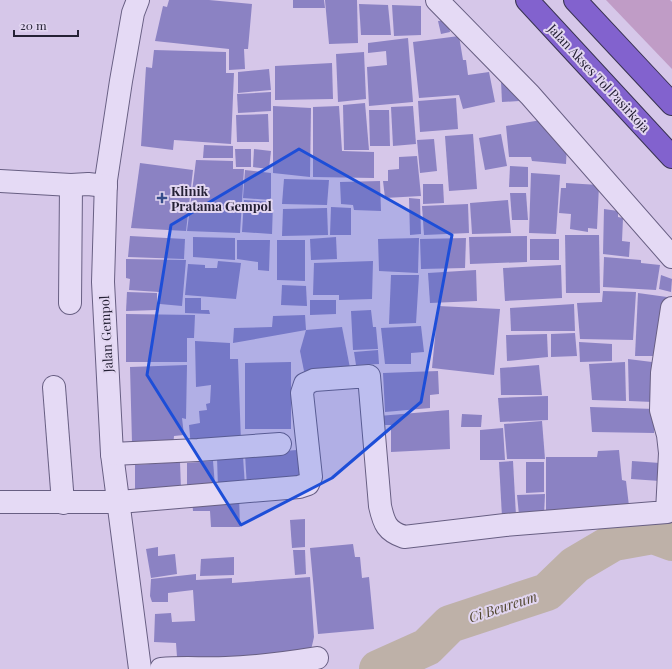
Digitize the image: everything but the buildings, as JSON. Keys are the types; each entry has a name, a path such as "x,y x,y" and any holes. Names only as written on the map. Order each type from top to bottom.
{"highway":[{"name":"Jalan Akses Tol Pasirkoja","path":"526,0 672,157"},
{"path":"575,0 672,104"}],"street":[{"name":"Jalan Gempol","path":"138,0 133,13 120,81 106,186 103,282 112,454 140,669"},
{"path":"437,0 530,95 672,257"},
{"path":"0,181 106,186"},
{"path":"70,302 71,185"},
{"path":"0,502 119,502 291,488 308,484 311,477 302,393 304,384 314,380 369,376 380,506 386,525 395,534 404,537 505,525 670,512 670,453 668,435 661,410 662,373 672,308"},
{"path":"54,387 63,503"},
{"path":"112,454 280,444"},
{"path":"161,669 267,666 317,658"}],"highlighted area":[{"path":"299,149 452,235 421,402 332,478 241,525 147,375 171,225"}],"shaded area":[{"path":"606,0 670,0 672,2 672,69"}],"waterway":[{"name":"Ci Beureum","path":"378,669 427,647 450,624 547,592 575,565 614,542 653,535 672,542"}],"place":[{"name":"Klinik Pratama Gempol","path":"162,198"}]}
